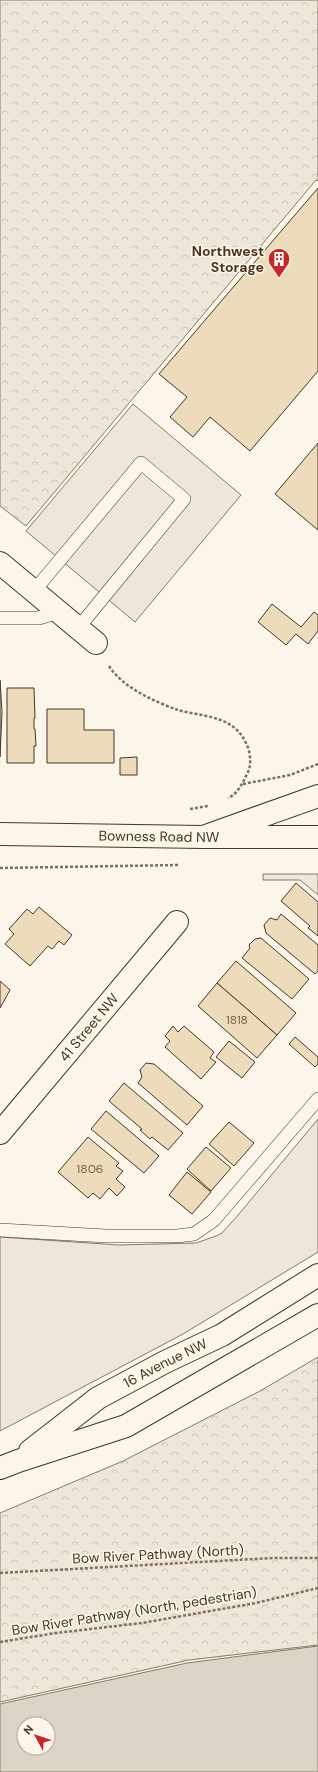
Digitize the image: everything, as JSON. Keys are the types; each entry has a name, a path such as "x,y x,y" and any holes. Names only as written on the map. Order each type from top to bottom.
{"main road":[{"path":"0,563 58,612 79,627 96,643"},
{"path":"203,837 318,796"},
{"name":"Bowness Road NW","path":"0,834 318,837"},
{"name":"41 Street NW","path":"0,1133 177,922"},
{"name":"16 Avenue NW","path":"9,1464 98,1398 165,1362 222,1335 318,1275"},
{"name":"16 Avenue NW","path":"9,1464 126,1426 318,1315"}],"lane":[{"path":"34,591 141,463 184,500 79,627"},
{"path":"0,618 39,618 58,612"},
{"path":"0,1230 106,1236 177,1236 194,1234 214,1220 318,1099"}],"path":[{"path":"96,643 112,669 130,686 149,698 179,710 207,715 230,723 243,736 250,751 249,769 243,784 232,796 226,799"},
{"path":"243,784 290,775 318,764"},
{"path":"186,809 214,805"},
{"path":"0,868 186,865"},
{"name":"Bow River Pathway (North)","path":"0,1573 272,1558 318,1558"},
{"name":"Bow River Pathway (North, pedestrian)","path":"0,1642 56,1633 142,1623 256,1603 318,1588"}],"green space":[{"path":"0,0 318,0 318,181 316,180 26,526 0,506"},
{"path":"263,874 318,874 318,895 300,880 263,880"},
{"path":"318,1119 318,1252 183,1334 0,1431 0,1237 119,1245 196,1243 216,1236 222,1233 239,1214"},
{"path":"318,1357 318,1645 189,1660 0,1702 0,1513 123,1461 260,1391"}],"shaded area":[{"path":"133,404 241,495 135,622 26,531"},
{"path":"318,1646 318,1772 0,1772 0,1704 187,1663"}],"building":[{"name":"Northwest Storage","path":"318,188 318,371 250,451 210,417 193,437 170,417 187,397 159,374"},
{"path":"318,443 318,530 275,494"},
{"path":"272,604 301,627 314,612 318,615 318,631 308,644 296,634 286,645 258,622"},
{"path":"0,680 2,712 0,757"},
{"path":"7,688 34,688 34,729 36,746 34,746 34,763 7,763"},
{"path":"47,709 84,709 84,730 114,730 114,763 47,763"},
{"path":"137,757 137,775 120,775 120,758"},
{"path":"296,883 318,902 318,936 308,928 310,926 281,901"},
{"path":"39,907 72,935 64,945 59,941 52,949 48,946 30,966 5,944 14,934 9,929 27,909 33,914"},
{"path":"281,914 318,945 318,971 315,974 266,933 264,925 270,918 277,920"},
{"path":"261,938 309,979 292,999 242,958 250,948 249,945 255,939"},
{"path":"236,961 296,1013 277,1035 217,983"},
{"path":"0,981 10,990 0,1008"},
{"path":"217,983 277,1035 257,1058 198,1006"},
{"path":"173,1026 178,1032 184,1026 214,1052 210,1058 216,1062 201,1079 165,1047 170,1041 165,1036"},
{"path":"295,1037 318,1057 318,1064 315,1067 289,1044"},
{"path":"229,1041 255,1062 242,1078 216,1057"},
{"path":"146,1063 154,1064 203,1106 187,1125 138,1083 142,1077 140,1070"},
{"path":"124,1083 183,1133 168,1150 152,1137 150,1139 140,1130 142,1129 109,1101"},
{"path":"106,1111 159,1156 144,1173 91,1129"},
{"path":"229,1122 254,1143 234,1166 209,1144"},
{"path":"88,1137 119,1163 116,1166 123,1171 116,1179 125,1187 117,1196 109,1188 100,1199 93,1193 88,1198 58,1172"},
{"path":"206,1147 231,1168 211,1191 187,1169"},
{"path":"187,1172 211,1192 192,1214 169,1195"}],"place":[{"name":"Northwest Storage","path":"279,278"}]}
